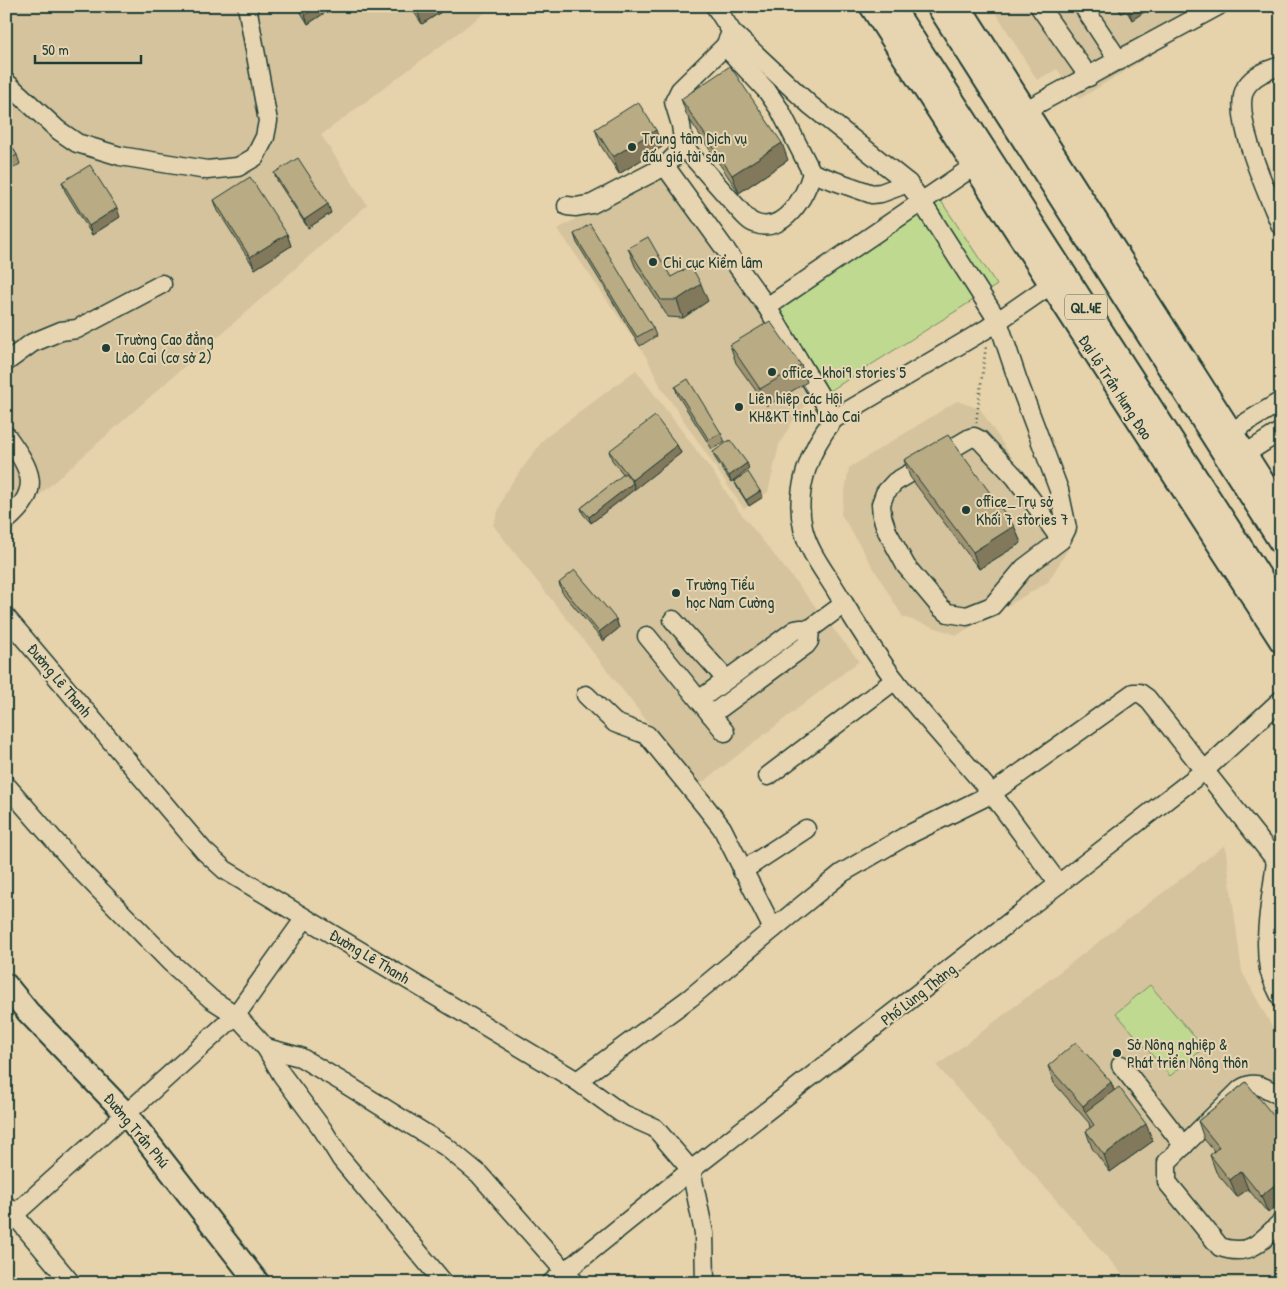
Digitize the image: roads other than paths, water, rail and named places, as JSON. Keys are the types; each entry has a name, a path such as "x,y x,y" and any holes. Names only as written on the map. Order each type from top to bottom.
{"main road":[{"name":"Đại lộ Trần Hưng Đạo","path":"870,6 1281,641"},
{"name":"Đại lộ Trần Hưng Đạo","path":"892,6 1281,609"},
{"name":"QL.4E","path":"938,6 1281,543"},
{"path":"959,6 1281,510"},
{"name":"Đường Trần Phú","path":"6,985 28,1012 126,1114 258,1283"}],"street":[{"path":"6,82 58,130 77,143 120,156 207,170 238,167 255,157 266,137 268,122 247,6"},
{"path":"715,6 728,39 780,110 812,173 801,201 781,220 770,224 759,225 751,222 684,147 681,125 675,109 674,102 680,90 728,39"},
{"path":"1040,6 1089,77"},
{"path":"1084,6 1119,61"},
{"path":"1026,110 1218,6"},
{"path":"728,39 908,183 921,201 993,324 1018,381 1059,490 1068,528 1061,540 1024,568 992,606 967,616 948,613 941,608 906,566 884,524 881,504 885,493 895,482 965,440 974,437 980,440 1015,478 1061,540"},
{"path":"1281,66 1265,70 1252,80 1245,89 1242,115 1264,185 1281,226"},
{"path":"567,206 576,207 592,204 665,166 684,147"},
{"path":"665,166 767,307 834,419"},
{"path":"767,307 974,166"},
{"path":"812,173 872,194 881,193 908,183"},
{"path":"6,362 32,343 61,331 77,329 162,284"},
{"path":"1050,284 993,324 834,419 822,434 812,453 804,482 801,514 808,544 844,604 895,680 992,794 1059,884"},
{"path":"1231,432 1281,401"},
{"path":"1245,454 1281,431"},
{"path":"6,435 29,471 31,483 29,492 19,511 6,521"},
{"path":"699,700 795,630 800,628 810,629 844,604"},
{"name":"Đường Lê Thanh","path":"6,617 204,851 225,870 577,1081 621,1113 655,1128 691,1170 704,1233 706,1283"},
{"path":"673,620 726,679"},
{"path":"711,715 806,645 809,641 810,629"},
{"path":"647,636 725,732"},
{"path":"768,776 895,680"},
{"path":"577,1081 690,998 842,873 904,838 992,794 1133,693 1140,693 1147,698 1278,864 1268,924 1268,953 1270,970 1281,998"},
{"path":"586,695 615,723 648,734 722,828 742,871 773,929"},
{"name":"Phố Lùng Thàng","path":"564,1279 691,1170 1205,770 1281,700"},
{"path":"6,785 81,871 170,962 203,993 236,1015 266,1048 282,1076 323,1130 341,1159 444,1283"},
{"path":"742,871 806,829"},
{"path":"71,1283 9,1214 126,1114 236,1015 305,918"},
{"path":"266,1048 300,1057 417,1128 462,1159 479,1174 564,1279"},
{"path":"1121,1065 1184,1146"},
{"path":"1281,1096 1256,1084 1248,1084 1167,1162 1167,1182 1220,1247 1242,1251 1253,1248 1281,1222"}],"place":[{"name":"Trung tâm Dịch vụ đấu giá tài sản","path":"632,147"},
{"name":"Chi cục Kiểm lâm","path":"653,262"},
{"name":"Trường Cao đẳng Lào Cai (cơ sở 2)","path":"106,348"},
{"name":"office_khoi9 stories 5","path":"772,372"},
{"name":"Liên hiệp các Hội KH&KT tỉnh Lào Cai","path":"739,407"},
{"name":"office_Trụ sở Khối 7 stories 7","path":"966,510"},
{"name":"Trường Tiểu học Nam Cường","path":"676,593"},
{"name":"Sở Nông nghiệp & Phát triển Nông thôn","path":"1117,1053"}]}
